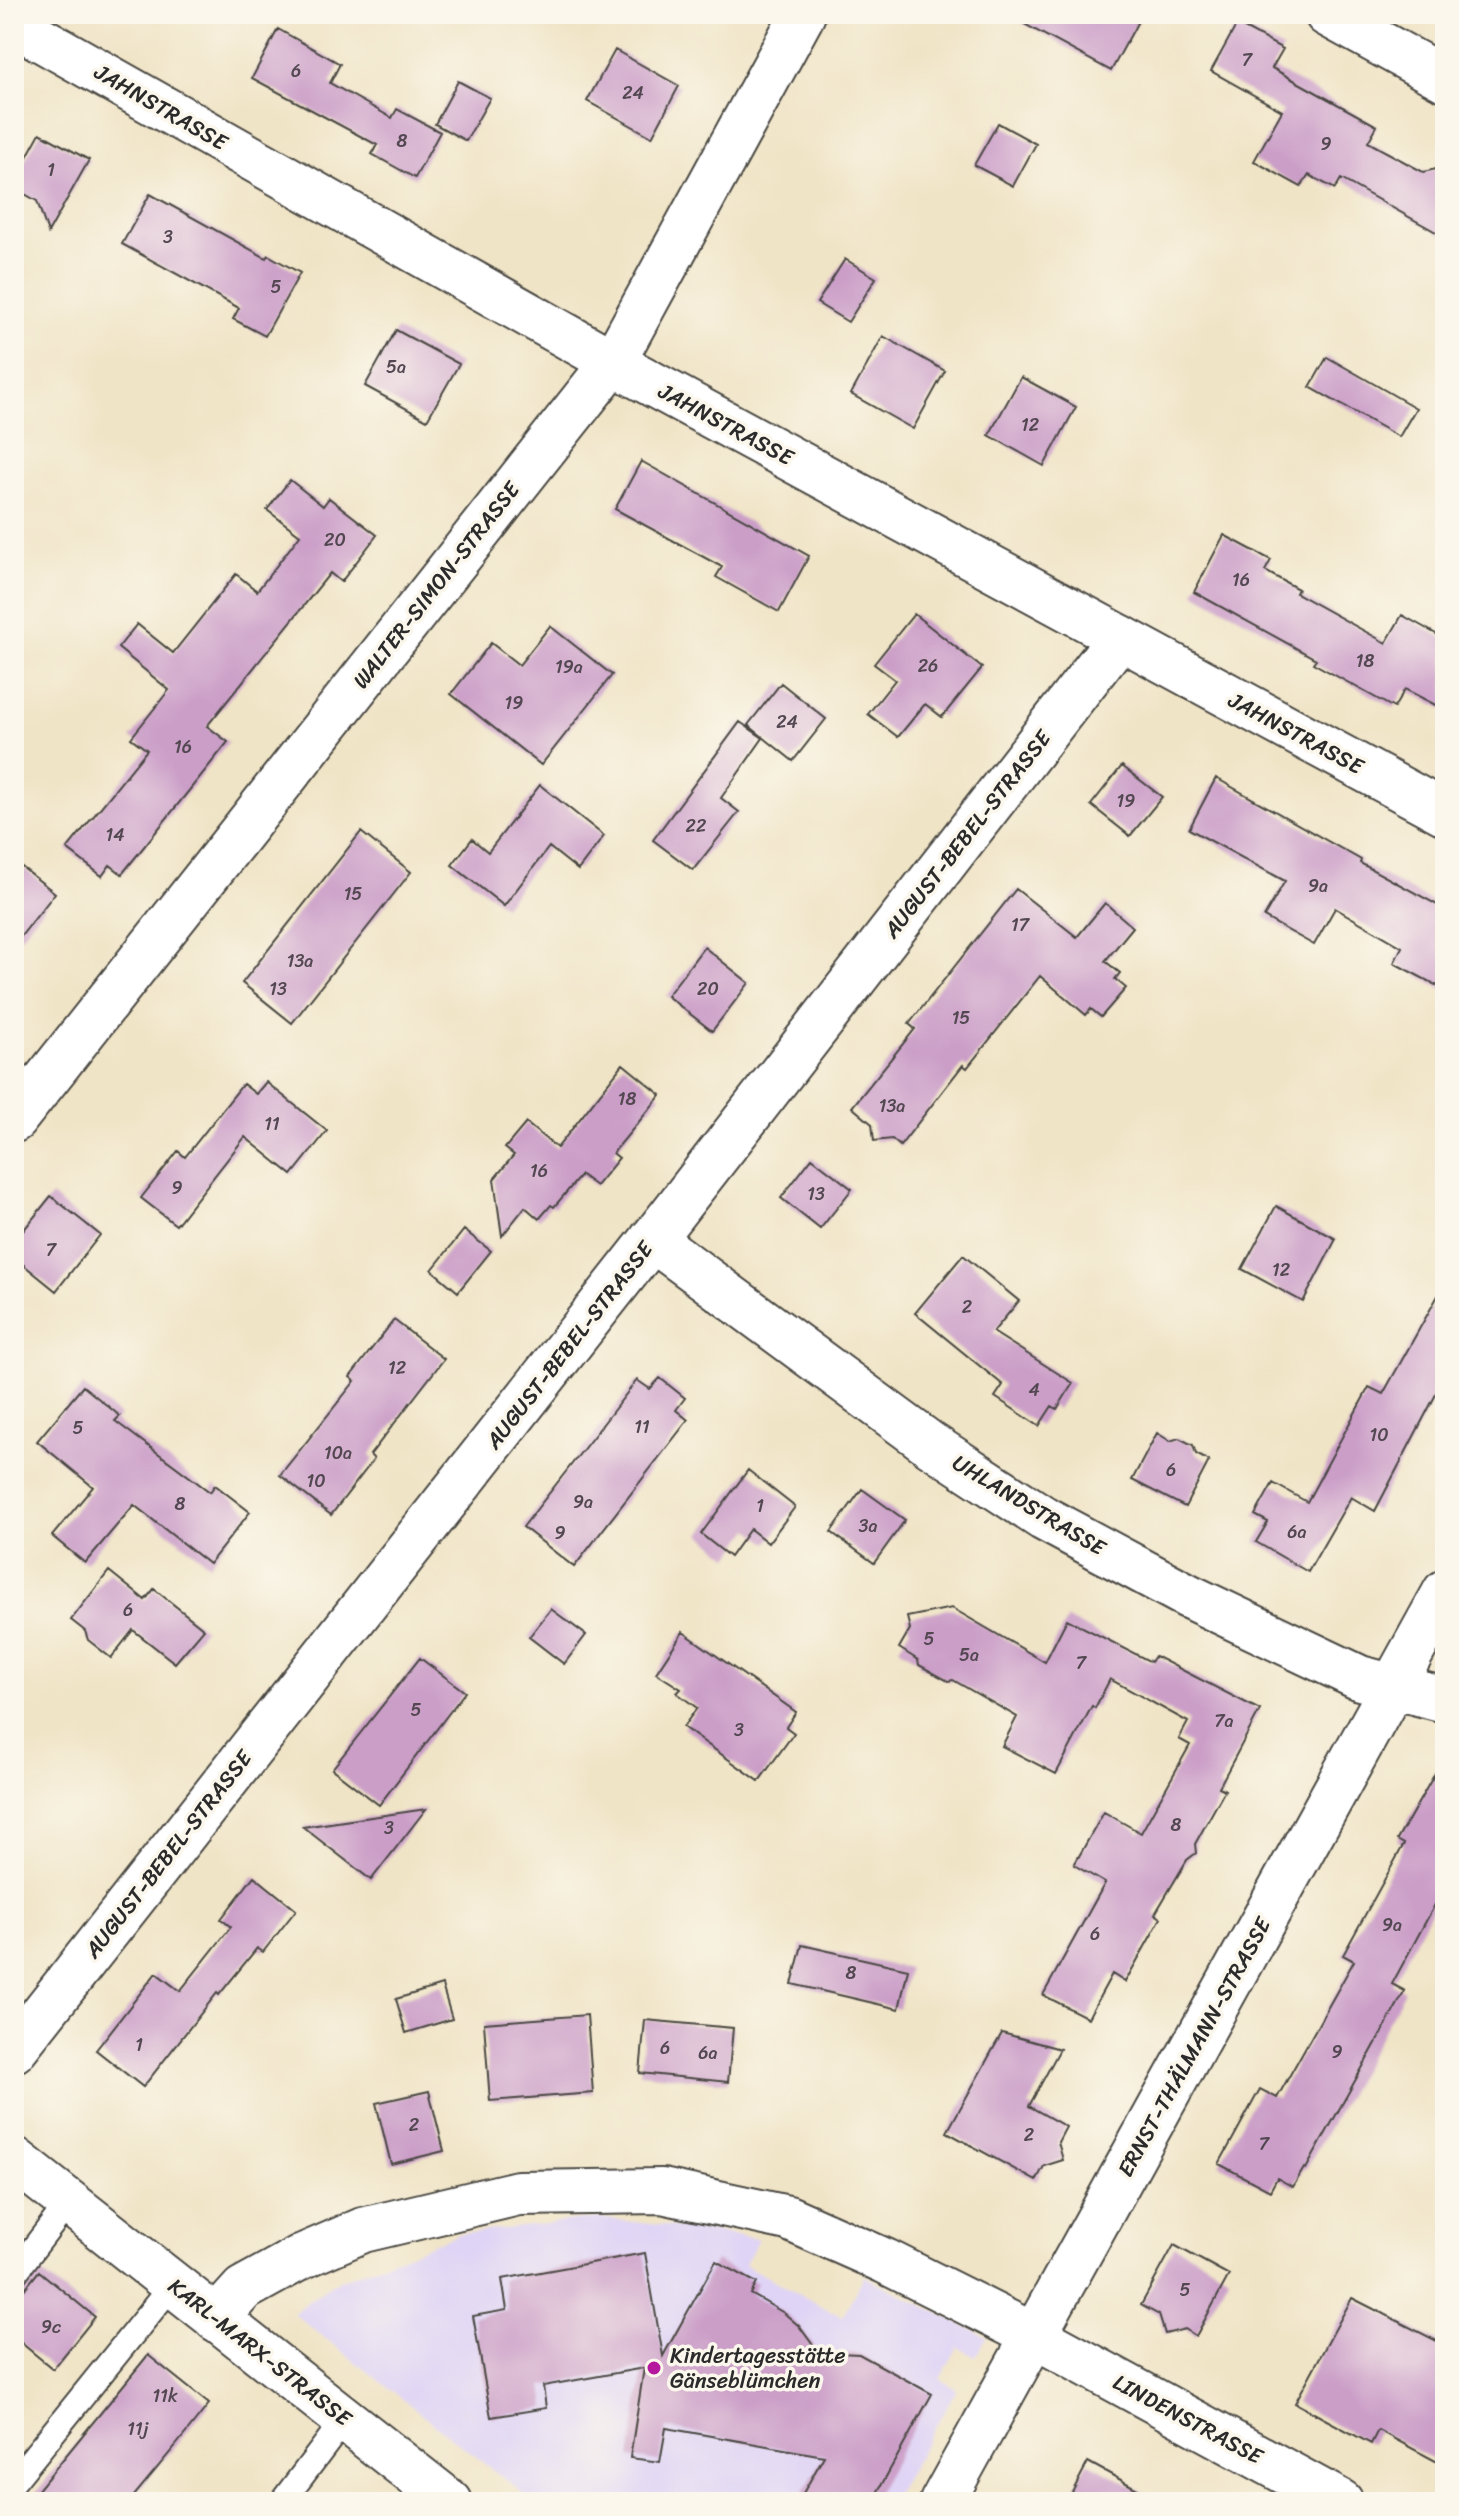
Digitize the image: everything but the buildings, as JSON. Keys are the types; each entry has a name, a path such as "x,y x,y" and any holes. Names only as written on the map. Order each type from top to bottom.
{"street":[{"name":"WALTER-SIMON-STRASSE","path":"14,1120 613,362 803,14"},
{"path":"1327,14 1445,79"},
{"name":"JAHNSTRASSE","path":"14,24 613,362 1445,813"},
{"name":"AUGUST-BEBEL-STRASSE","path":"14,2050 652,1239 1120,637"},
{"name":"UHLANDSTRASSE","path":"652,1239 930,1444 1043,1518 1204,1604 1360,1678 1445,1700"},
{"name":"ERNST-THÄLMANN-STRASSE","path":"942,2502 1445,1592"},
{"name":"KARL-MARX-STRASSE","path":"14,2159 450,2502"},
{"name":"LINDENSTRASSE","path":"216,2319 243,2289 301,2257 363,2230 518,2193 662,2191 788,2218 817,2239 885,2261 1035,2336 1341,2502"}],"lane":[{"path":"14,2274 69,2202"},
{"path":"14,2481 173,2284"},
{"path":"282,2502 345,2419"}],"shaded area":[{"name":"Kindertagesstätte Gänseblümchen","path":"600,2218 758,2239 745,2265 842,2317 864,2276 987,2337 975,2357 958,2347 940,2379 957,2389 891,2502 534,2502 293,2313 332,2283 459,2234"}],"place":[{"name":"Kindertagesstätte Gänseblümchen","path":"654,2368"}]}
